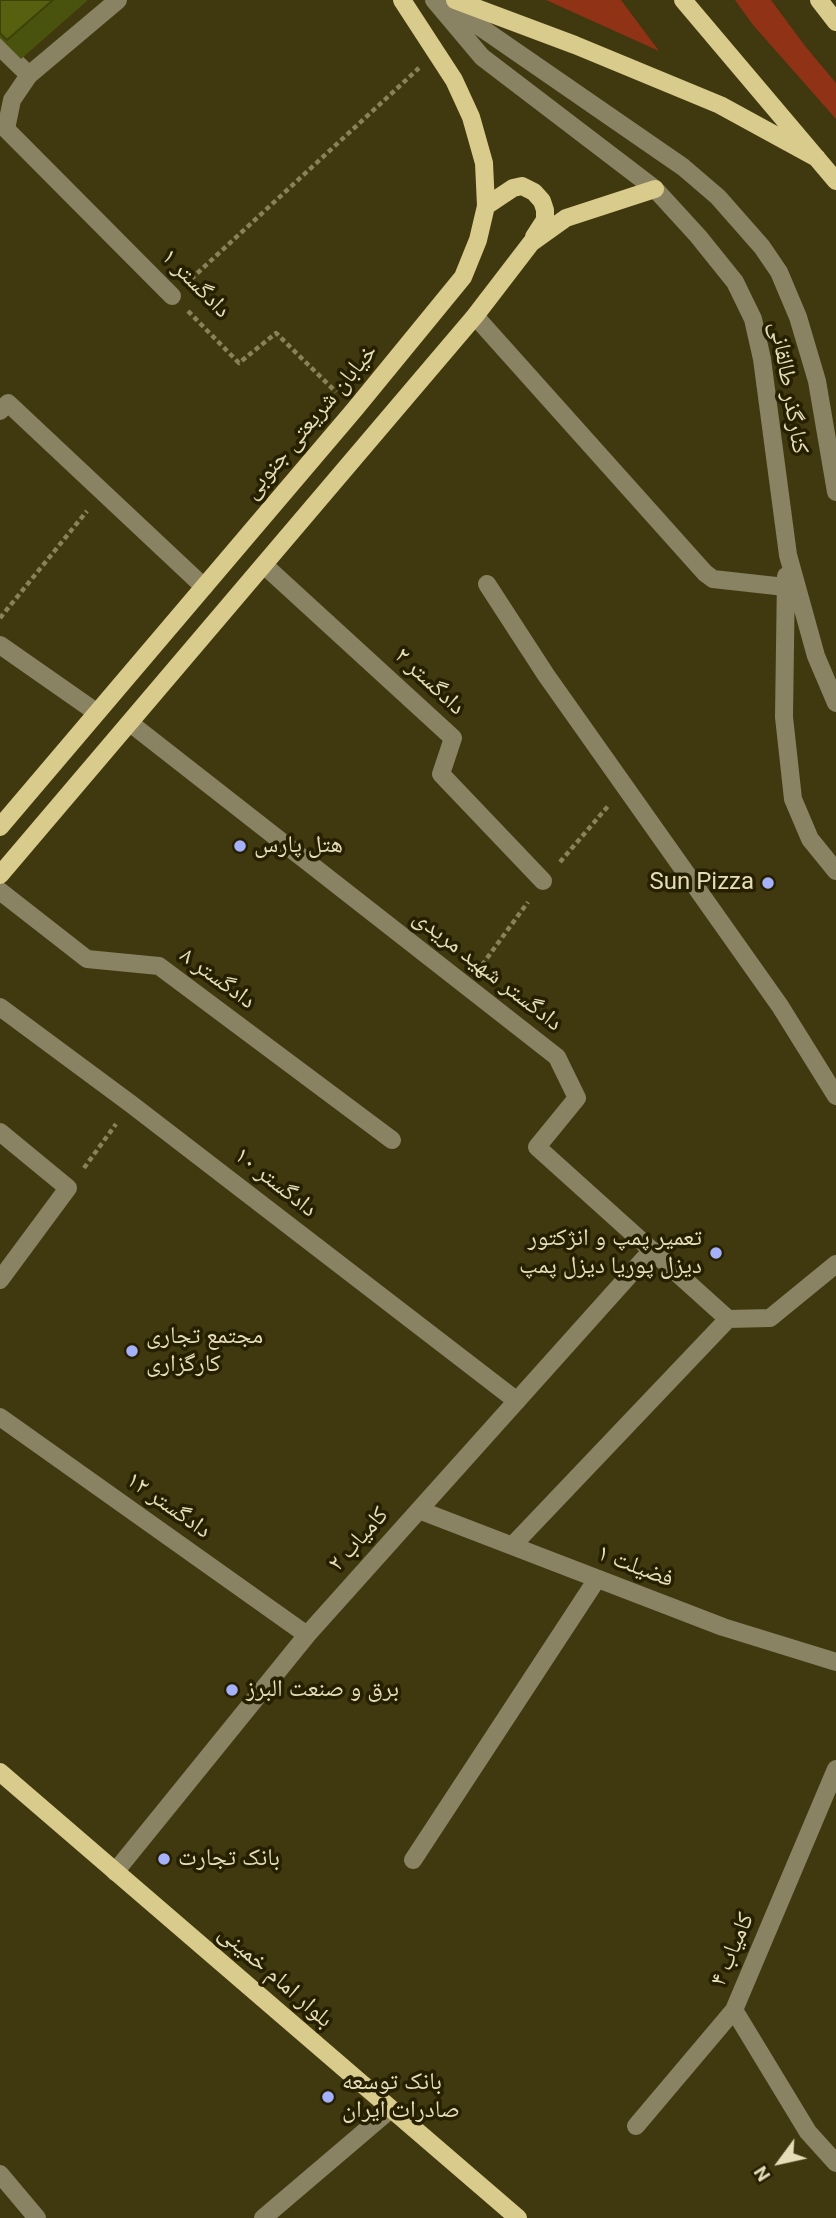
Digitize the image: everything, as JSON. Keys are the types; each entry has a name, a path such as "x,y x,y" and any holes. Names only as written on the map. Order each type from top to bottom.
{"main road":[{"name":"خیابان شریعتی جنوبی","path":"0,827 355,410 463,276 478,240 486,206 484,163 471,117 454,80 402,0"},
{"path":"455,0 575,45 720,105 817,158"},
{"path":"683,0 836,181"},
{"path":"819,0 836,22"},
{"path":"0,875 475,316 531,243 545,220 542,201 534,191 522,186 513,188 486,206"},
{"path":"531,243 566,218 654,189"},
{"name":"بلوار امام خمینی","path":"0,1772 518,2218"}],"street":[{"path":"0,47 29,75 118,0"},
{"name":"کنارگذر طالقانی","path":"434,0 482,58 654,189 698,236 735,282 752,319 762,359 788,555 816,656 836,703"},
{"path":"441,0 683,167 718,197 762,247 779,272 802,330 817,381 836,492"},
{"name":"دادگستر ۱","path":"29,75 12,100 6,130 172,296"},
{"path":"475,316 705,573 713,579 785,587"},
{"path":"4,407 103,492 204,587"},
{"path":"788,555 785,587 784,717 793,799 810,839 836,871"},
{"name":"دادگستر ۲","path":"264,565 453,738 441,774 543,881"},
{"path":"487,584 546,675 780,1006 836,1096"},
{"path":"0,645 96,712"},
{"name":"دادگستر شهید مریدی","path":"130,723 557,1057 577,1098 537,1147 728,1319"},
{"name":"دادگستر ۸","path":"0,891 87,959 159,966 392,1140"},
{"name":"دادگستر ۱۰","path":"0,1007 131,1104 517,1401"},
{"path":"0,1132 68,1188 0,1280"},
{"name":"کامیاب ۲","path":"116,1872 307,1635 652,1250"},
{"path":"512,1546 728,1319 770,1318 836,1264"},
{"name":"دادگستر ۱۲","path":"0,1417 307,1635"},
{"name":"فضیلت ۱","path":"419,1510 723,1627 836,1662"},
{"path":"413,1860 597,1579"},
{"name":"کامیاب ۴","path":"636,2126 734,2010 836,1769"},
{"path":"734,2010 808,2132 836,2163"},
{"path":"263,2218 391,2109"},
{"path":"0,2174 37,2218"}],"path":[{"path":"172,296 436,52"},
{"name":"دادگستر ۱","path":"172,296 239,363 276,333 355,410"},
{"path":"0,618 103,492"},
{"path":"68,1188 131,1104"}],"shaded area":[{"path":"546,0 621,0 659,51"},
{"path":"735,0 771,0 836,83 836,119 753,25"}],"building":[{"path":"0,0 53,0 7,40 0,33"}],"place":[{"name":"هتل پارس","path":"240,846"},
{"name":"Sun Pizza","path":"768,883"},
{"name":"تعمیر پمپ و انژکتور دیزل پوریا دیزل پمپ","path":"716,1253"},
{"name":"مجتمع تجاری کارگزاری","path":"132,1351"},
{"name":"برق و صنعت البرز","path":"232,1690"},
{"name":"بانک تجارت","path":"164,1859"},
{"name":"بانک توسعه صادرات ایران","path":"328,2097"}]}
